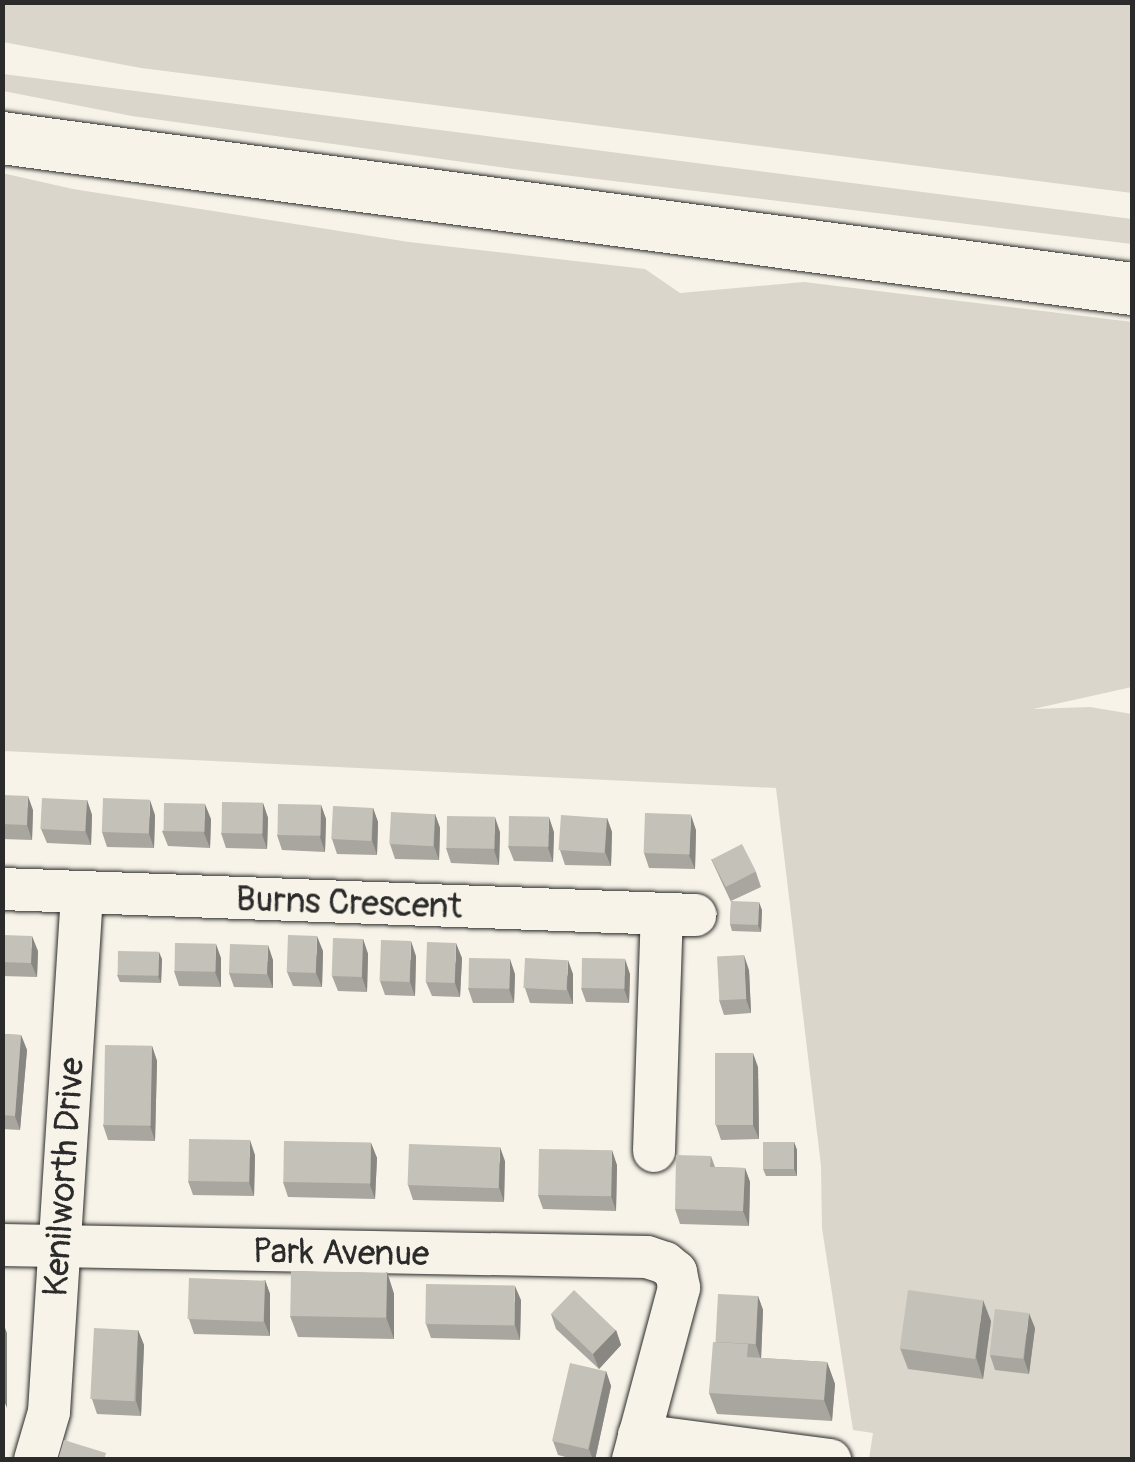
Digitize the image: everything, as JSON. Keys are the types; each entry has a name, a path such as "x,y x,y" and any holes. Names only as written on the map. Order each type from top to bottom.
{"main road":[{"path":"2,138 1132,288"}],"street":[{"name":"Burns Crescent","path":"2,889 679,914 654,1152"},
{"name":"Kenilworth Drive","path":"36,1460 48,1412 82,894"},
{"name":"Park Avenue","path":"2,1246 60,1250 646,1257 676,1272 678,1288 636,1447"},
{"path":"636,1447 830,1460"}],"shaded area":[{"path":"2,3 1132,3 1132,193 141,68 3,42"},
{"path":"3,74 1132,219 1132,244 514,169 132,116 3,91"},
{"path":"2,173 73,189 409,242 645,269 680,293 804,282 1132,322 1132,687 1033,709 1090,707 1132,714 1132,1459 869,1459 873,1433 853,1430 822,1228 821,1166 776,788 3,751"}],"building":[{"path":"2,795 28,796 27,825 2,824"},
{"path":"42,798 87,800 85,831 40,829"},
{"path":"103,798 150,800 149,834 102,832"},
{"path":"222,802 263,803 262,834 221,833"},
{"path":"164,803 205,804 205,832 164,831"},
{"path":"278,804 321,805 320,836 277,835"},
{"path":"333,806 373,808 371,841 331,839"},
{"path":"391,812 435,814 433,846 389,844"},
{"path":"645,813 691,815 690,855 644,853"},
{"path":"561,815 607,818 604,853 559,850"},
{"path":"447,816 495,817 494,849 446,848"},
{"path":"509,816 549,817 548,847 508,846"},
{"path":"742,844 756,872 726,887 712,859"},
{"path":"731,901 759,902 758,925 730,924"},
{"path":"2,935 32,936 31,963 2,962"},
{"path":"288,935 317,936 316,973 287,972"},
{"path":"333,938 363,939 362,977 332,976"},
{"path":"381,940 411,941 410,982 380,981"},
{"path":"427,942 456,943 455,983 426,982"},
{"path":"175,943 216,944 216,972 175,971"},
{"path":"230,944 268,945 267,974 229,973"},
{"path":"118,951 159,952 159,976 118,975"},
{"path":"744,955 746,999 719,1000 717,956"},
{"path":"469,958 510,959 509,989 468,988"},
{"path":"525,958 568,960 566,990 523,988"},
{"path":"582,958 625,959 624,989 581,988"},
{"path":"2,1034 21,1035 15,1116 2,1115"},
{"path":"105,1045 152,1046 151,1126 104,1125"},
{"path":"715,1053 753,1053 753,1125 715,1125"},
{"path":"189,1139 250,1140 249,1182 188,1181"},
{"path":"284,1141 371,1143 370,1184 283,1182"},
{"path":"763,1142 794,1142 794,1169 763,1169"},
{"path":"409,1144 500,1147 499,1188 408,1185"},
{"path":"539,1149 612,1150 611,1196 538,1195"},
{"path":"676,1155 711,1156 710,1167 745,1168 743,1211 675,1209"},
{"path":"291,1271 387,1273 386,1318 290,1316"},
{"path":"189,1278 265,1281 264,1322 188,1319"},
{"path":"426,1284 515,1286 514,1326 425,1324"},
{"path":"574,1290 616,1330 593,1354 551,1314"},
{"path":"908,1290 983,1301 975,1359 900,1348"},
{"path":"718,1294 758,1296 755,1344 715,1342"},
{"path":"995,1309 1029,1313 1023,1359 989,1355"},
{"path":"94,1328 138,1330 134,1401 90,1399"},
{"path":"713,1342 748,1344 747,1357 827,1362 824,1400 709,1393"},
{"path":"570,1363 606,1371 588,1449 552,1441"},
{"path":"64,1440 106,1453 104,1460 58,1460"}]}
